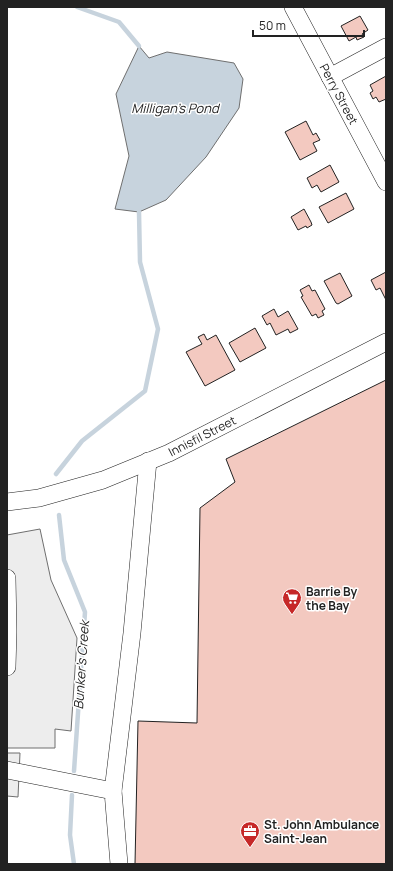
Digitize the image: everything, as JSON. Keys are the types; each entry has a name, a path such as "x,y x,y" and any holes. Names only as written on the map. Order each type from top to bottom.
{"street":[{"name":"Perry Street","path":"293,7 386,182"},
{"path":"330,77 386,47"},
{"name":"Innisfil Street","path":"7,502 39,498 103,480 169,453 386,342"},
{"path":"119,864 112,791 132,633 148,461"},
{"path":"7,578 7,667"},
{"path":"7,770 112,791"}],"shaded area":[{"path":"40,529 51,580 77,638 71,731 55,729 55,748 7,748 7,535"},
{"path":"7,753 20,753 18,797 7,796"}],"water":[{"name":"Milligan's Pond","path":"139,46 149,58 167,52 234,63 243,79 239,108 206,157 166,200 139,212 115,209 129,156 116,94"}],"building":[{"path":"360,16 368,30 362,34 364,37 357,40 356,37 349,41 341,26"},
{"path":"386,76 386,99 379,102 376,97 373,99 370,93 373,91 370,85"},
{"path":"306,121 313,135 316,133 320,140 313,143 317,151 300,160 285,132"},
{"path":"330,165 339,182 321,192 317,185 312,188 307,178"},
{"path":"346,193 354,209 328,223 319,207"},
{"path":"304,209 312,225 298,230 291,217"},
{"path":"386,272 386,300 380,288 376,290 371,280"},
{"path":"340,273 352,296 338,304 324,281"},
{"path":"309,285 312,291 315,290 325,309 322,311 324,315 318,318 316,314 312,316 301,297 303,296 300,290"},
{"path":"274,309 278,317 288,311 298,329 290,333 288,329 276,335 270,323 267,325 262,316"},
{"path":"255,328 266,348 240,362 229,343"},
{"path":"204,334 207,340 216,335 235,370 205,386 186,352 202,344 198,337"},
{"name":"Barrie By the Bay","path":"386,380 386,864 135,864 138,721 197,723 200,508 235,482 226,459"}],"waterway":[{"path":"77,7 119,22 139,46"},
{"name":"Bunker's Creek","path":"56,474 82,441 145,391 158,329 140,262 139,212"},
{"name":"Bunker's Creek","path":"59,515 64,560 85,612 74,771"},
{"name":"Bunker's Creek","path":"72,795 70,835 74,864"}],"place":[{"name":"Barrie By the Bay","path":"292,615"},
{"name":"St. John Ambulance Saint-Jean","path":"250,848"}]}
